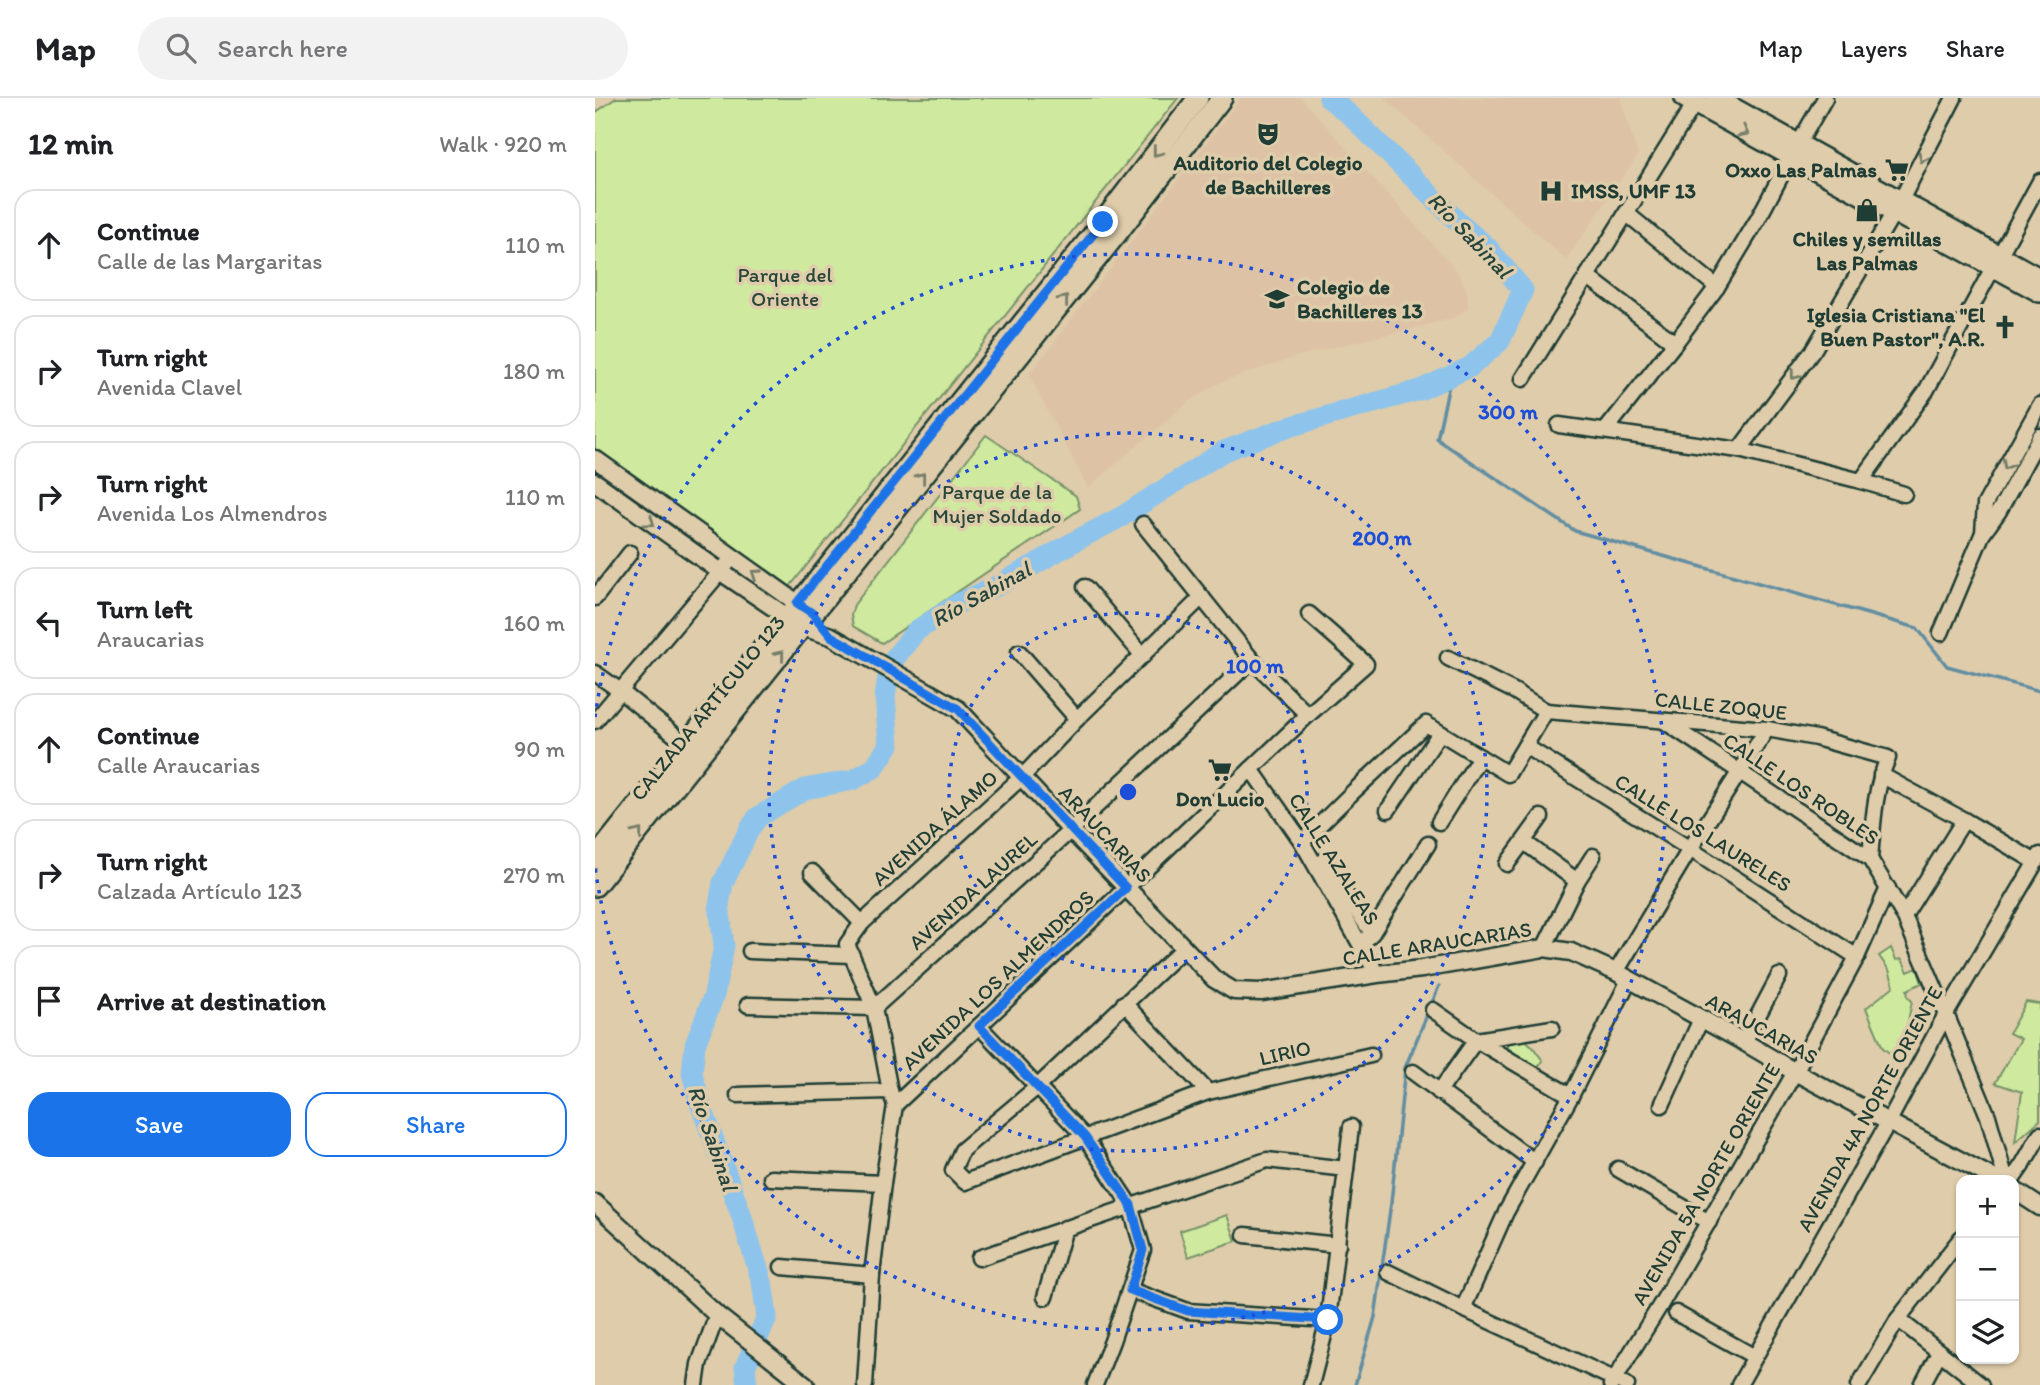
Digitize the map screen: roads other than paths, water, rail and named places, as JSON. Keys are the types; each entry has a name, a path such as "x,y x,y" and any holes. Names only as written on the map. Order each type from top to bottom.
{"main road":[{"name":"CALZADA ARTÍCULO 123","path":"595,886 799,615 1198,98"},
{"name":"CALZADA ARTÍCULO 123","path":"595,859 687,745 1119,231 1222,98"},
{"path":"1716,98 1795,150"},
{"path":"1692,100 1795,150 1897,206 1996,261 2040,292"},
{"path":"1996,261 2040,279"}],"street":[{"path":"1605,431 1717,287 1825,98"},
{"path":"1739,450 1814,349 1897,206 1954,98"},
{"path":"1523,379 1692,100"},
{"path":"1861,481 1926,391 2040,181"},
{"path":"1626,213 1717,287"},
{"path":"1587,276 1675,343"},
{"path":"1982,535 1985,505 2040,405"},
{"path":"1559,425 1739,450 1904,494"},
{"path":"1941,633 1982,535 1999,511 2040,436"},
{"path":"595,459 733,558 799,615"},
{"path":"595,482 721,572 799,615"},
{"path":"1143,524 1252,660 1308,715"},
{"path":"595,598 630,553"},
{"path":"595,721 733,558"},
{"path":"1085,587 1143,656"},
{"name":"AVENIDA ÁLAMO","path":"849,950 862,923 1023,776 1077,719 1202,597"},
{"name":"AVENIDA LOS ALMENDROS","path":"892,1098 979,1026 1251,768 1366,664 1309,614"},
{"name":"ARAUCARIAS","path":"799,615 958,709 1214,979 1234,990 1261,992"},
{"path":"1019,652 1077,719"},
{"path":"1304,840 1426,724 1508,774 1546,711 1514,691 1448,658"},
{"name":"AVENIDA LAUREL","path":"874,1008 1071,830 1252,660"},
{"path":"595,673 687,745"},
{"name":"CALLE ZOQUE","path":"1546,711 1767,729 1816,738 1888,758 1881,775"},
{"name":"CALLE LOS ROBLES","path":"1664,721 1870,859 1904,916 1946,1014 1988,1116 2005,1175"},
{"path":"1462,1310 1506,1212 1571,1096 1622,976 1691,849 1767,729"},
{"path":"1388,810 1440,733"},
{"name":"CALLE LOS LAURELES","path":"1525,747 1691,849 1857,957"},
{"path":"1439,822 1480,757"},
{"name":"CALLE AZALEAS","path":"1251,768 1304,840 1367,939 1377,974"},
{"path":"1870,859 1881,775 2038,859"},
{"path":"1507,864 1541,817"},
{"path":"1904,916 1964,820"},
{"path":"1524,842 1577,881"},
{"path":"1367,939 1428,844"},
{"path":"1544,948 1577,881 1593,856"},
{"name":"AVENIDA 4A NORTE ORIENTE","path":"1739,1385 1889,1121 1946,1014 2038,859"},
{"path":"812,872 862,923"},
{"name":"AVENIDA 5A NORTE ORIENTE","path":"1617,1383 1795,1072 1857,957 1888,888"},
{"path":"1036,1088 1184,948"},
{"name":"CALLE ARAUCARIAS","path":"1261,992 1377,974 1422,970 1544,948 1571,952 1622,976"},
{"path":"750,951 849,950 874,1008 892,1098 873,1275 865,1385"},
{"name":"ARAUCARIAS","path":"1622,976 1988,1175"},
{"path":"1744,1042 1779,976"},
{"path":"1124,1003 1208,1092"},
{"path":"748,1005 874,1008"},
{"path":"1433,1010 1476,1040 1571,1096"},
{"path":"1662,1105 1701,1019"},
{"path":"979,1026 1085,1137 1131,1205 1143,1250 1095,1385"},
{"path":"1439,1092 1476,1040 1552,1028"},
{"name":"LIRIO","path":"1036,1088 962,1150 953,1170 965,1182 1208,1092 1371,1055"},
{"path":"1413,1072 1535,1162"},
{"path":"737,1095 892,1098"},
{"path":"1311,1385 1328,1320 1351,1127"},
{"path":"2015,1175 2040,1134"},
{"path":"979,1258 1267,1160 1346,1169"},
{"path":"1618,1169 1709,1222"},
{"path":"771,1178 883,1183"},
{"path":"2019,1193 2040,1207"},
{"path":"595,1203 724,1320 806,1385"},
{"path":"1045,1297 1065,1228"},
{"path":"1245,1235 1338,1245"},
{"path":"1859,1385 1898,1319 1956,1244"},
{"path":"782,1267 873,1275"},
{"path":"1388,1272 1617,1383"},
{"path":"1130,1290 1188,1311 1328,1320"},
{"path":"1677,1313 1755,1357"},
{"path":"1898,1319 1981,1385"},
{"path":"696,1385 699,1364 724,1320"},
{"path":"1922,1385 1939,1353"}],"waterway":[{"name":"Río Sabinal","path":"747,1385 745,1367 767,1317 762,1282 692,1073 695,1045 714,995 724,946 719,905 723,883 750,828 758,817 805,789 853,780 874,768 889,745 885,697 890,664 916,631 959,603 999,585 1121,517 1224,451 1285,428 1420,390 1470,367 1500,341 1523,290 1487,247 1329,98"},
{"path":"1451,376 1437,439 1575,531 1917,628 1947,666 2040,691"},
{"path":"1355,1385 1375,1317 1391,1203 1405,1068 1439,986"}],"place":[{"name":"Auditorio del Colegio de Bachilleres","path":"1268,134"},
{"name":"Oxxo Las Palmas","path":"1897,170"},
{"name":"IMSS, UMF 13","path":"1551,191"},
{"name":"Chiles y semillas Las Palmas","path":"1867,210"},
{"name":"Colegio de Bachilleres 13","path":"1277,299"},
{"name":"Iglesia Cristiana \"El Buen Pastor\", A.R.","path":"2005,327"},
{"name":"Don Lucio","path":"1220,770"}],"park label":[{"name":"Parque del Oriente","path":"785,287"},
{"name":"Parque de la Mujer Soldado","path":"997,504"}]}
